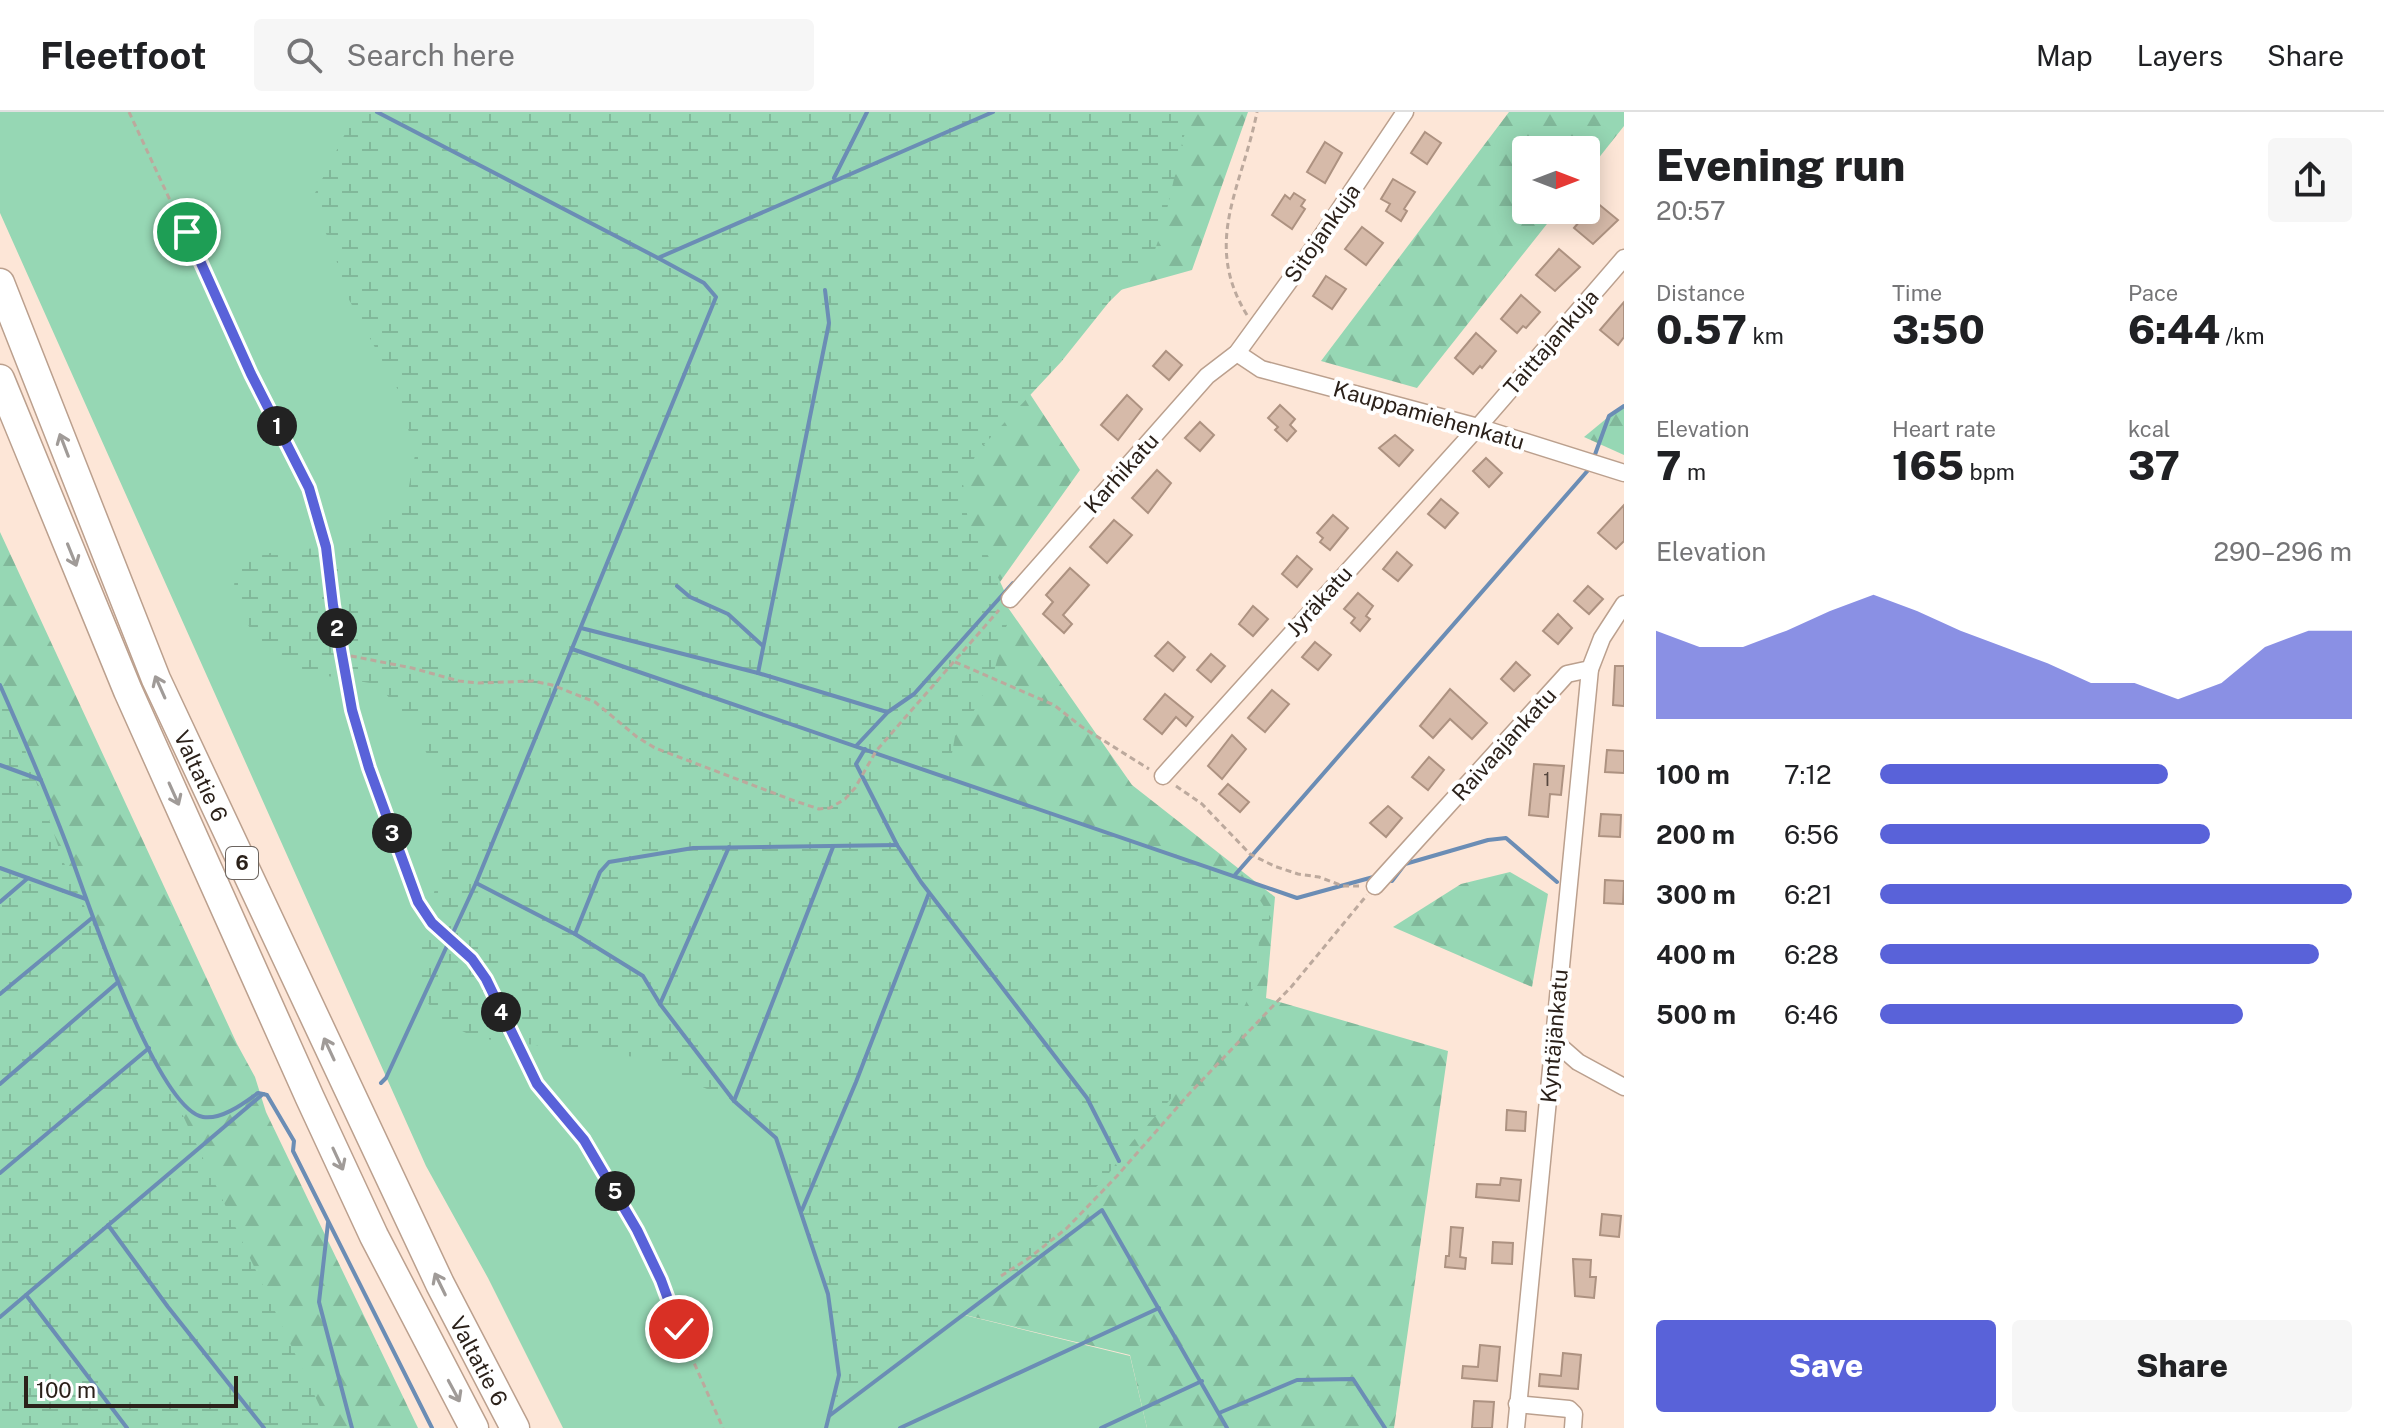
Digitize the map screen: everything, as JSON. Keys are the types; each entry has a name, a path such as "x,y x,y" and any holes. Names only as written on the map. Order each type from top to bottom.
{"highway":[{"name":"Valtatie 6","path":"0,283 156,679 440,1284 515,1428"},
{"name":"Valtatie 6","path":"0,379 128,691 310,1098 374,1236 474,1428"}],"street":[{"name":"Sitojankuja","path":"1237,353 1317,243 1405,112"},
{"name":"Taittajankuja","path":"1478,427 1624,258"},
{"name":"Kauppamiehenkatu","path":"1237,353 1261,369 1478,427 1624,473"},
{"name":"Karhikatu","path":"1010,599 1207,376 1237,353"},
{"name":"Jyräkatu","path":"1163,776 1478,427"},
{"path":"1590,669 1602,638 1624,604"},
{"name":"Raivaajankatu","path":"1375,886 1567,674 1590,669"},
{"name":"Kyntäjänkatu","path":"1516,1428 1590,669"},
{"path":"1554,1041 1578,1062 1624,1087"},
{"path":"1517,1404 1569,1409 1574,1414 1573,1428"}],"path":[{"path":"129,112 251,374 309,488 326,547 352,710 369,768 418,902 432,923 472,959 486,979 537,1084 584,1140 611,1184 661,1280 723,1428"},
{"path":"1254,327 1234,293 1226,262 1226,234 1257,112"},
{"path":"341,654 459,681 533,681 552,685 595,702 655,748 819,809 830,808 845,799 860,782 876,751 1010,599"},
{"path":"1001,1276 1067,1228 1117,1176 1188,1095 1292,986 1375,886"}],"green space":[{"path":"0,112 420,112 817,1080 903,1300 1130,1356 1147,1428 563,1428 488,1278 426,1166 0,213"},
{"path":"356,112 1193,112 1151,261 1109,302 1061,362 977,452 963,483 968,521 1008,599 1006,630 992,678 972,714 955,736 951,759 963,783 1248,881 1271,918 1259,942 1255,985 1232,1031 1132,1142 1104,1180 1073,1207 1042,1255 827,1418 839,1375 828,1294 776,1138 734,1101 635,1057 477,1038 447,1024 426,1001 419,970 423,932 435,889 441,845 440,780 409,718 376,684 321,675 272,659 250,629 234,590 235,563 270,553 325,547 364,538 405,507 415,455 398,390 346,294 332,245 310,203"},
{"path":"420,112 1248,112 1192,270 1106,294 1030,394 1080,470 995,589 1132,785 1275,897 1266,998 1448,1051 1394,1428 1147,1428 1130,1355 903,1300"},
{"path":"1509,112 1624,112 1624,126 1600,156 1600,136 1512,136 1512,224 1547,224 1417,388 1321,361"},
{"path":"1624,404 1624,455 1584,437"},
{"path":"0,532 255,1077 266,1112 418,1428 0,1428"},
{"path":"0,687 64,863 330,1428 0,1428"},
{"path":"1510,872 1548,894 1532,987 1393,927 1461,884"}],"building":[{"path":"1425,132 1441,143 1427,164 1411,153"},
{"path":"1325,142 1342,153 1325,183 1307,172"},
{"path":"1393,179 1415,192 1404,209 1407,211 1401,221 1386,211 1390,204 1381,199"},
{"path":"1294,193 1305,200 1301,206 1305,209 1292,229 1272,215 1285,195 1290,199"},
{"path":"1600,205 1618,220 1593,244 1574,228 1577,224 1600,224"},
{"path":"1362,227 1383,243 1366,265 1345,249"},
{"path":"1559,249 1580,267 1555,291 1536,275"},
{"path":"1326,276 1346,289 1332,309 1313,296"},
{"path":"1521,295 1540,312 1517,333 1501,319"},
{"path":"1624,302 1624,337 1618,345 1600,330"},
{"path":"1476,333 1496,351 1473,374 1455,358"},
{"path":"1166,351 1182,365 1169,380 1153,366"},
{"path":"1127,395 1142,409 1118,440 1101,425"},
{"path":"1280,405 1295,419 1290,425 1296,431 1287,441 1268,418"},
{"path":"1200,422 1214,435 1200,451 1185,438"},
{"path":"1395,435 1413,450 1399,466 1379,448"},
{"path":"1486,458 1502,473 1489,487 1473,471"},
{"path":"1157,470 1171,483 1148,513 1132,498"},
{"path":"1441,499 1458,513 1445,528 1428,514"},
{"path":"1624,505 1624,541 1616,549 1598,533"},
{"path":"1333,515 1348,528 1330,550 1320,542 1323,538 1317,533"},
{"path":"1114,520 1132,535 1107,563 1090,547"},
{"path":"1397,552 1412,565 1398,581 1383,569"},
{"path":"1297,556 1312,569 1297,587 1282,574"},
{"path":"1070,568 1089,585 1063,615 1072,624 1064,633 1043,614 1053,602 1046,595"},
{"path":"1588,586 1603,599 1589,614 1574,601"},
{"path":"1358,593 1373,606 1366,616 1370,619 1360,631 1351,623 1355,618 1344,609"},
{"path":"1253,606 1268,619 1253,636 1239,624"},
{"path":"1558,614 1572,628 1558,644 1543,631"},
{"path":"1168,642 1185,657 1173,671 1155,656"},
{"path":"1315,642 1331,655 1318,670 1302,657"},
{"path":"1211,654 1225,666 1211,682 1197,670"},
{"path":"1516,662 1530,675 1514,691 1501,679"},
{"path":"1615,666 1624,666 1624,706 1613,705"},
{"path":"1450,689 1487,723 1472,739 1450,719 1433,738 1420,726"},
{"path":"1272,690 1289,704 1265,732 1248,718"},
{"path":"1165,694 1193,717 1186,726 1176,717 1162,734 1144,719"},
{"path":"1232,735 1246,749 1222,779 1208,766"},
{"path":"1607,750 1624,751 1624,773 1605,772"},
{"path":"1429,757 1444,770 1428,790 1412,777"},
{"path":"1534,764 1564,766 1561,795 1550,794 1548,817 1529,815"},
{"path":"1228,784 1249,802 1240,812 1219,794"},
{"path":"1388,806 1402,818 1386,837 1370,823"},
{"path":"1601,814 1621,815 1620,837 1599,836"},
{"path":"1605,880 1624,881 1623,904 1604,903"},
{"path":"1507,1110 1526,1112 1525,1131 1506,1130"},
{"path":"1501,1178 1521,1180 1519,1201 1476,1197 1477,1184 1500,1185"},
{"path":"1602,1214 1621,1216 1619,1237 1600,1235"},
{"path":"1451,1227 1463,1228 1460,1257 1466,1258 1465,1269 1445,1267"},
{"path":"1493,1242 1513,1243 1512,1264 1492,1263"},
{"path":"1573,1259 1591,1260 1590,1277 1596,1277 1594,1298 1575,1296"},
{"path":"1480,1345 1500,1347 1497,1381 1462,1378 1463,1366 1478,1367"},
{"path":"1563,1353 1581,1355 1578,1389 1539,1386 1540,1374 1561,1376"},
{"path":"1474,1401 1494,1402 1492,1428 1472,1428"}],"waterway":[{"path":"377,112 704,283 716,297 476,883 381,1083"},
{"path":"834,178 867,112"},
{"path":"658,258 993,112"},
{"path":"758,673 829,323 825,290"},
{"path":"1593,460 1609,416 1624,406"},
{"path":"1234,876 1590,468"},
{"path":"856,746 888,712 914,694 1013,583"},
{"path":"677,586 690,597 728,614 763,646"},
{"path":"581,628 758,673 887,712"},
{"path":"572,649 1297,898 1377,876"},
{"path":"0,685 52,807 124,997 164,1078 184,1105 203,1117 225,1113 258,1093 263,1094"},
{"path":"865,749 856,764 897,845 921,882 1087,1098 1119,1161"},
{"path":"0,765 41,780"},
{"path":"1386,879 1392,881 1405,864 1488,840 1506,838 1557,882"},
{"path":"575,934 600,872 609,862 693,848 897,845"},
{"path":"660,1004 729,847"},
{"path":"734,1101 833,847"},
{"path":"0,868 86,899"},
{"path":"0,902 28,878"},
{"path":"476,883 575,934 643,976 660,1004 734,1101 776,1138 828,1294 839,1375 826,1428"},
{"path":"802,1210 856,1082 929,893"},
{"path":"0,994 92,918"},
{"path":"0,1084 118,982"},
{"path":"0,1173 149,1048"},
{"path":"263,1094 267,1095 294,1141 293,1151 432,1428"},
{"path":"0,1317 263,1094"},
{"path":"829,1416 1102,1210 1227,1428"},
{"path":"328,1223 319,1302 352,1428"},
{"path":"108,1225 264,1428"},
{"path":"26,1295 127,1428"},
{"path":"900,1428 1159,1308"},
{"path":"1219,1413 1297,1380 1353,1379 1385,1428"},
{"path":"1101,1428 1202,1381"}],"route":[{"path":"187,232 251,374 309,488 326,547 352,710 369,768 418,902 432,923 472,959 486,979 537,1084 584,1140 637,1230 661,1280 679,1329"}]}
